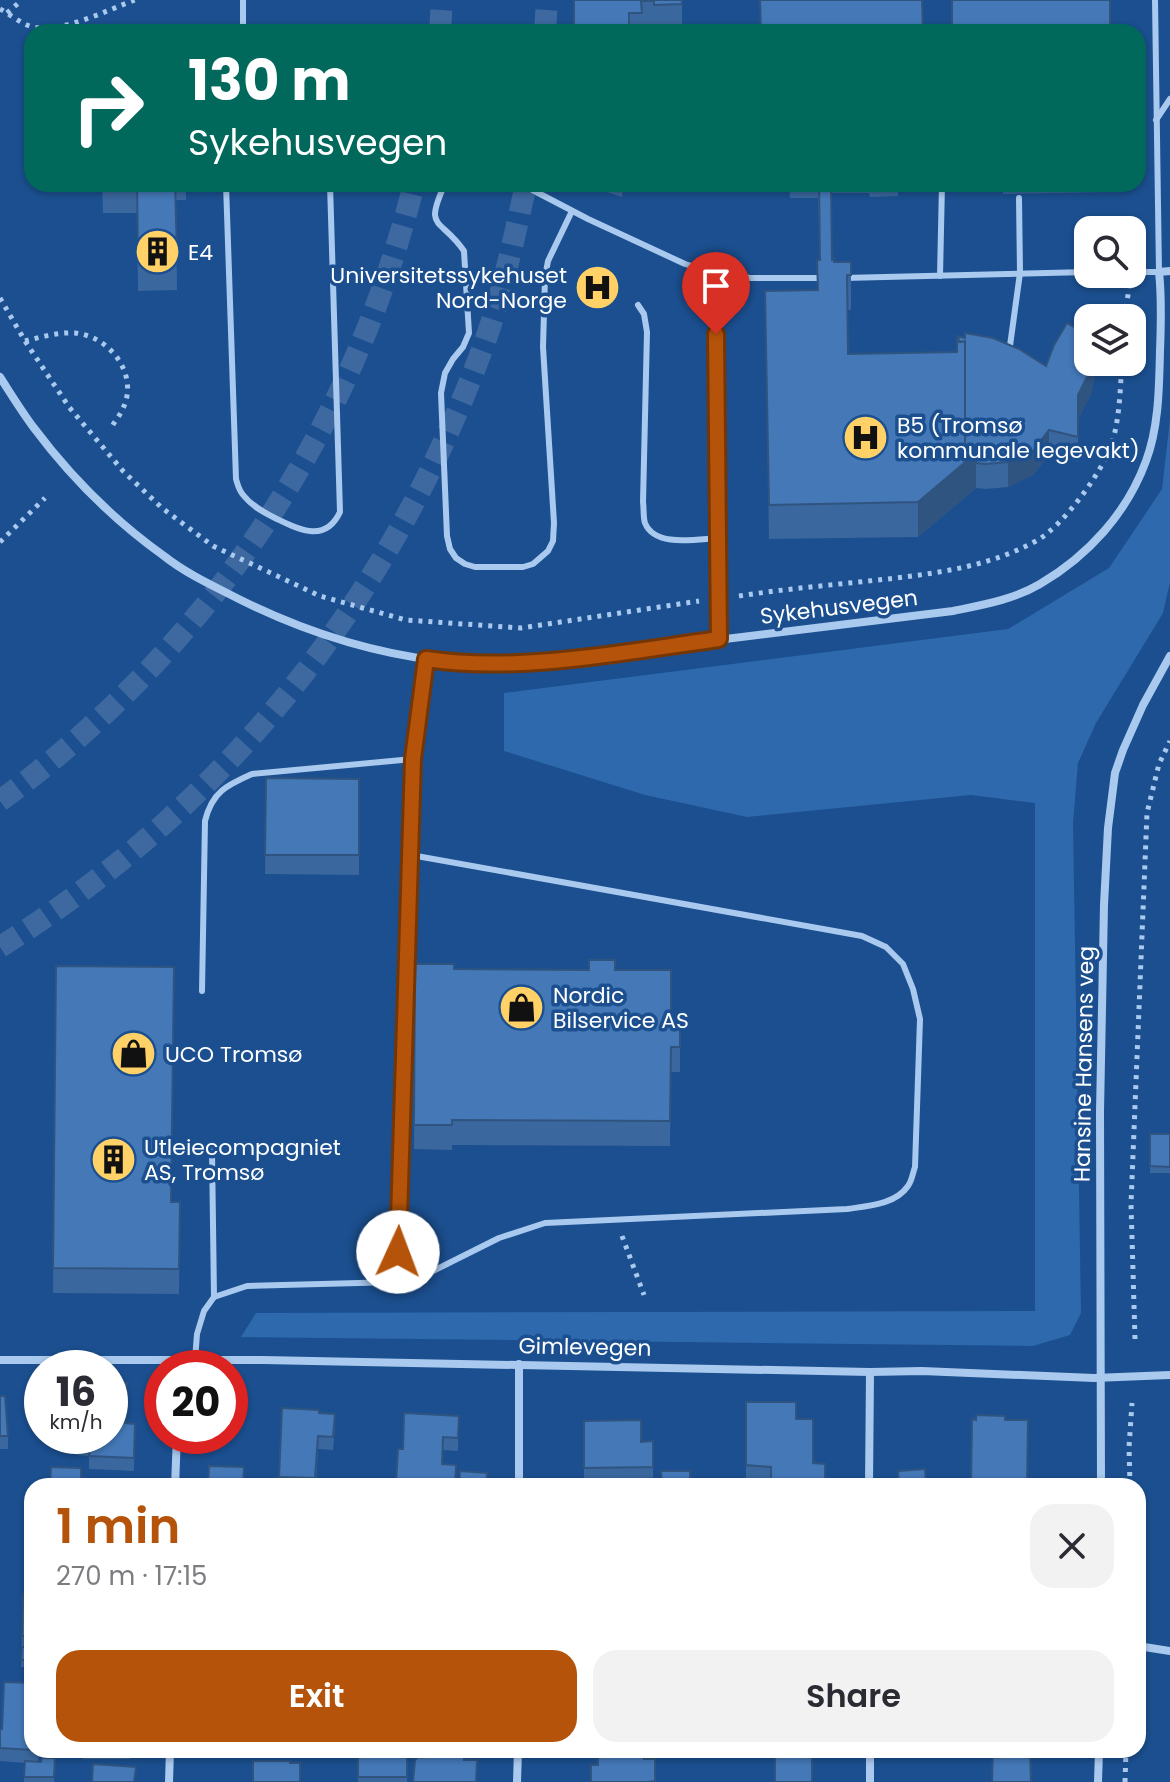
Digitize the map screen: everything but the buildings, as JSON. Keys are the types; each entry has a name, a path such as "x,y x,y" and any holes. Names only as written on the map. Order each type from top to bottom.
{"street":[{"path":"1159,272 1170,271"},
{"name":"Sykehusvegen","path":"0,377 34,428 118,520 184,570 268,615 384,652 486,664 538,662 953,611 1006,600 1039,585 1095,543 1131,494 1146,461 1159,398 1162,293 1159,272"},
{"name":"Hansine Hansens veg","path":"1101,1478 1100,1096 1109,813 1115,773 1123,750 1170,656"},
{"name":"Gimlevegen","path":"0,1360 144,1363"},
{"name":"Gimlevegen","path":"248,1360 922,1371 1102,1378 1170,1375"},
{"path":"519,1364 519,1478"},
{"path":"869,1478 870,1372"},
{"path":"175,1478 176,1454"},
{"path":"1146,1647 1170,1651"},
{"path":"169,1782 170,1758"},
{"path":"517,1782 518,1758"},
{"path":"870,1758 870,1782"},
{"path":"1098,1782 1099,1758"}],"lane":[{"path":"243,0 243,24"},
{"path":"1146,272 1159,272 1155,0"},
{"path":"1156,120 1170,99"},
{"path":"226,192 236,479 240,493 251,504 299,530 311,532 328,527 336,521 340,512 330,192"},
{"path":"441,192 434,215 438,225 464,251 469,333 445,373 441,393 447,536 456,558 475,567 523,567 533,564 548,551 553,541 543,347 545,277 548,261 572,211"},
{"path":"536,192 685,264 715,273 750,278 827,278"},
{"path":"940,276 942,192"},
{"path":"1008,357 1020,273 1019,198"},
{"path":"843,278 1074,272"},
{"path":"715,273 719,639"},
{"path":"638,305 644,314 647,332 645,523 654,535 664,540 719,538"},
{"path":"397,1282 413,759 426,659"},
{"path":"202,991 205,821 216,795 230,784 252,774 413,759"},
{"path":"196,1350 204,1311 214,1297 247,1286 397,1282 425,1275 499,1238 545,1223 847,1209 877,1205 895,1198 909,1185 915,1167 920,1019 903,964 886,947 862,936 411,855"},
{"path":"212,1151 214,1297"}],"path":[{"path":"7,13 22,0"},
{"path":"67,24 135,0"},
{"path":"0,9 26,24"},
{"path":"25,341 74,333 97,340 112,350 121,362 127,382 125,405 111,428"},
{"path":"739,596 951,571 996,560 1039,539 1070,511 1095,477 1110,447 1119,414 1121,376"},
{"path":"0,542 45,498"},
{"path":"1135,1339 1131,1204 1147,813 1159,764 1170,741"},
{"path":"616,1219 644,1295"},
{"path":"1130,1478 1132,1403"},
{"path":"1125,1782 1126,1758"}],"shaded area":[{"path":"1170,419 1170,582 1163,613 1096,723 1078,763 1073,823 1081,1313 1070,1335 1033,1346 241,1337 256,1313 1035,1311 1035,803 971,795 747,817 645,795 504,751 504,693 1008,629 1109,568 1162,489"}],"tunnel":[{"path":"440,24 442,0"},
{"path":"546,24 547,0"},
{"path":"0,801 75,741 144,675 206,605 261,529 310,449 352,365 387,276 412,192"},
{"path":"0,947 82,891 159,828 228,761 292,688 349,610 400,527 445,440 490,327 524,192"}],"place":[{"name":"E4","path":"157,252"},
{"name":"Universitetssykehuset Nord-Norge","path":"598,288"},
{"name":"B5 (Tromsø kommunale legevakt)","path":"866,438"},
{"name":"Nordic Bilservice AS","path":"522,1008"},
{"name":"UCO Tromsø","path":"134,1054"},
{"name":"Utleiecompagniet AS, Tromsø","path":"113,1160"}],"route":[{"path":"398,1252 413,759 426,659 486,664 538,662 719,639 716,334"}]}
